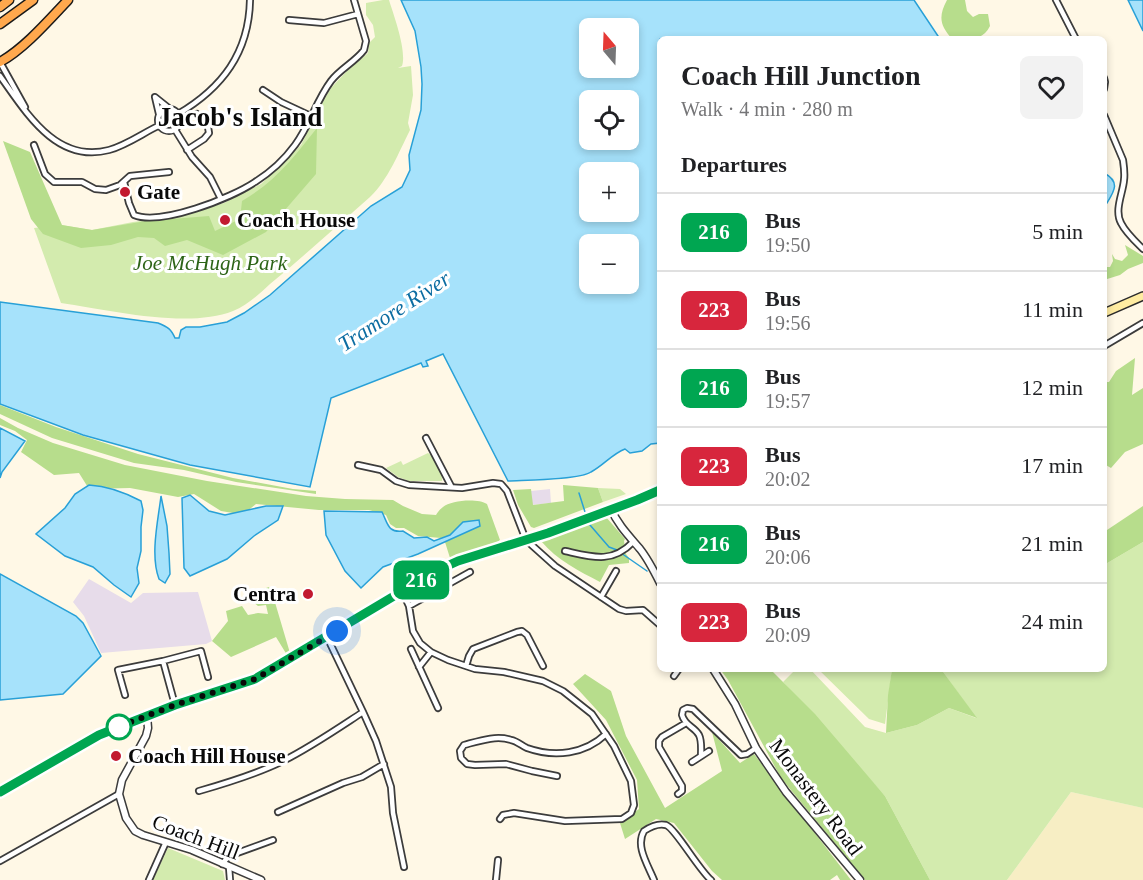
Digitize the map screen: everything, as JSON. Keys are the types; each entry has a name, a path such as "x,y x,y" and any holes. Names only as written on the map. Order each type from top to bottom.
{"highway":[{"path":"0,7 9,0"},
{"path":"0,24 33,0"},
{"path":"0,62 10,56 68,0"}],"main road":[{"path":"1107,312 1143,296"},
{"path":"0,792 99,735 175,705 255,679 436,571 458,561 526,540 657,491"}],"street":[{"path":"178,114 207,94 230,68 244,38 250,0"},
{"path":"124,182 130,208 134,215 143,217 179,213 221,199 258,181 280,163 303,134 330,82 341,69 364,50 366,41 354,0"},
{"path":"1056,0 1074,36"},
{"path":"289,20 324,23 358,14"},
{"path":"0,62 32,120"},
{"path":"0,76 43,132 71,148 103,151 160,125"},
{"path":"262,90 311,116"},
{"path":"155,97 170,109 178,114 178,124 174,129 165,130 158,120 155,97"},
{"path":"159,114 170,109"},
{"path":"188,150 209,133 208,128 197,114"},
{"path":"1107,122 1123,160 1124,179 1119,218 1143,249"},
{"path":"174,129 210,177 221,199"},
{"path":"34,145 45,174 54,182 79,182 95,189 106,190 133,175 169,172"},
{"path":"1107,344 1143,323"},
{"path":"426,438 451,486"},
{"path":"358,465 381,470 403,484 462,488 493,483 501,484 507,491 526,540 555,566 619,609 643,610 657,622"},
{"path":"611,509 616,520 651,565 657,577"},
{"path":"565,551 598,558 624,550 633,542"},
{"path":"600,597 616,571"},
{"path":"409,606 470,572"},
{"path":"402,591 409,606 413,631 420,643 431,652 466,666 543,681 563,691 592,714 614,746 631,781 634,805 631,813 622,819 565,821 514,813 503,815 500,819"},
{"path":"466,666 473,649 517,632 527,635 543,666"},
{"path":"327,638 363,711 392,787 393,813 404,867"},
{"path":"411,649 438,708"},
{"path":"125,695 118,670 163,662 201,651 208,677"},
{"path":"419,667 431,652"},
{"path":"163,662 175,705"},
{"path":"674,676 677,672"},
{"name":"Monastery Road","path":"715,672 735,704 756,748 786,792 860,880"},
{"path":"701,756 698,733 686,723 681,715 687,708 693,709 741,755 756,748"},
{"path":"199,791 281,762 304,750 363,711"},
{"path":"0,861 119,794 122,780 148,728 147,716"},
{"path":"678,794 682,791 682,786 659,747 659,741 686,723"},
{"path":"557,776 506,764 466,764 461,758 460,751 465,745 494,738 511,740 540,752 571,752 583,749 606,734"},
{"path":"692,762 709,751"},
{"path":"278,812 362,777 384,764"},
{"name":"Coach Hill","path":"119,794 126,818 135,831 192,850 261,880"},
{"path":"654,880 642,852 640,840 644,831 659,825 666,825 675,832 711,880"},
{"path":"222,864 229,856 273,840"},
{"path":"149,880 166,842"},
{"path":"496,880 498,860"},
{"path":"230,867 230,880"}],"shaded area":[{"path":"550,489 551,503 532,505 531,491"},
{"path":"89,579 131,603 143,593 198,592 212,641 206,644 101,653 84,616 73,602"},
{"path":"1071,792 1143,808 1143,880 1007,880"}],"green space":[{"name":"Joe McHugh Park","path":"389,0 397,24 403,52 402,66 398,68 411,66 413,95 408,123 410,130 388,174 370,197 257,296 233,311 215,316 171,318 61,303 34,228 61,225 92,230 185,215 224,203 261,184 301,145 331,88 368,53 369,43 375,37 373,25 366,15 366,3"},
{"path":"947,0 965,0 967,11 973,17 988,14 990,26 981,36 950,36 942,21 942,11"},
{"path":"317,128 316,174 266,232 223,255 187,240 165,246 154,238 138,237 111,245 81,248 43,234 31,219 3,141 30,152 62,225 92,230 146,221 209,216 215,231 240,219 242,201 274,177"},
{"path":"1125,245 1143,256 1143,263 1107,279 1107,267 1110,267 1113,261 1112,254 1115,259 1122,261 1128,255"},
{"path":"1135,358 1132,395 1143,388 1143,444 1125,452 1111,468 1107,466 1107,382 1116,371"},
{"path":"0,405 56,427 138,454 233,478 316,491 316,494 134,463 52,438 0,414"},
{"path":"0,418 53,443 125,465 207,481 306,496 393,500 422,514 436,515 447,505 458,501 483,502 487,504 500,540 493,545 450,558 445,542 480,526 463,522 450,535 441,538 418,536 404,528 396,528 390,524 386,515 369,510 319,510 256,504 246,512 239,514 221,511 194,494 178,497 130,488 89,489 79,473 54,475 21,452 27,440 15,431 0,425"},
{"path":"428,453 438,465 442,481 409,481 398,477 386,468 401,461 403,465"},
{"path":"563,485 598,488 603,502 534,528 531,527 518,505 513,490 531,489 533,505 564,501"},
{"path":"598,488 620,489 626,494 603,502"},
{"path":"1143,506 1143,542 1107,563 1107,530"},
{"path":"606,517 625,539 629,563 609,565 600,582 561,559 541,541 552,535"},
{"path":"1143,542 1143,808 1071,792 1007,880 930,880 885,796 783,682 793,672 813,672 865,727 886,733 917,725 949,708 976,718 943,672 1107,672 1107,563"},
{"path":"269,587 290,653 287,655 276,637 231,657 212,641 228,621 226,611 242,606 248,615 268,614 266,605 258,606 248,598 254,592"},
{"path":"722,672 773,672 815,714 885,796 930,880 865,880 781,778"},
{"path":"821,672 892,672 885,724 869,719"},
{"path":"892,672 943,672 977,718 949,708 917,725 886,733"},
{"path":"585,674 611,691 626,736 665,808 722,771 712,732 740,763 754,754 851,880 840,880 837,875 830,880 722,880 712,871 674,823 656,819 625,839 620,823 639,809 637,780 606,720 573,684"},
{"path":"168,848 223,871 225,880 153,880"}],"water":[{"name":"Tramore River","path":"401,0 914,0 938,36 657,36 657,443 651,444 642,451 630,453 625,449 585,475 508,481 443,354 426,361 428,366 423,367 421,363 331,398 310,487 190,465 83,435 0,404 0,302 158,323 169,329 175,338 179,338 181,330 186,327 227,322 270,295 371,206 402,187 410,170 409,155 421,110 422,84 415,31"},
{"path":"1128,0 1143,0 1143,31"},
{"path":"1107,175 1113,181 1113,193 1107,203"},
{"path":"0,428 25,441 0,478"},
{"path":"89,485 116,490 141,501 143,510 141,551 137,568 139,583 131,597 93,567 65,556 36,534 65,508 75,494"},
{"path":"190,495 209,511 225,515 266,506 283,506 278,520 254,536 227,559 190,576 184,568 182,498"},
{"path":"161,496 167,526 170,574 165,583 159,579 155,559"},
{"path":"324,511 382,512 387,524 394,531 403,531 414,538 427,537 434,541 450,535 463,522 479,520 480,526 383,567 361,588 345,571 326,535"},
{"path":"0,574 76,616 83,623 101,656 63,694 0,700"}],"waterway":[{"path":"579,493 585,512"},
{"path":"590,525 609,547 617,550"},
{"path":"621,553 647,571"}],"bus line":[{"name":"216","path":"0,792 99,735 175,705 255,679 436,571 458,561 548,533 657,491"}],"place":[{"name":"Gate","path":"125,192"},
{"name":"Coach House","path":"225,220"},
{"name":"Centra","path":"308,594"},
{"name":"Coach Hill House","path":"116,756"}],"district":[{"name":"Jacob's Island","path":"240,117"}],"route":[{"path":"119,727 115,728 175,705 255,679 337,631"}]}
